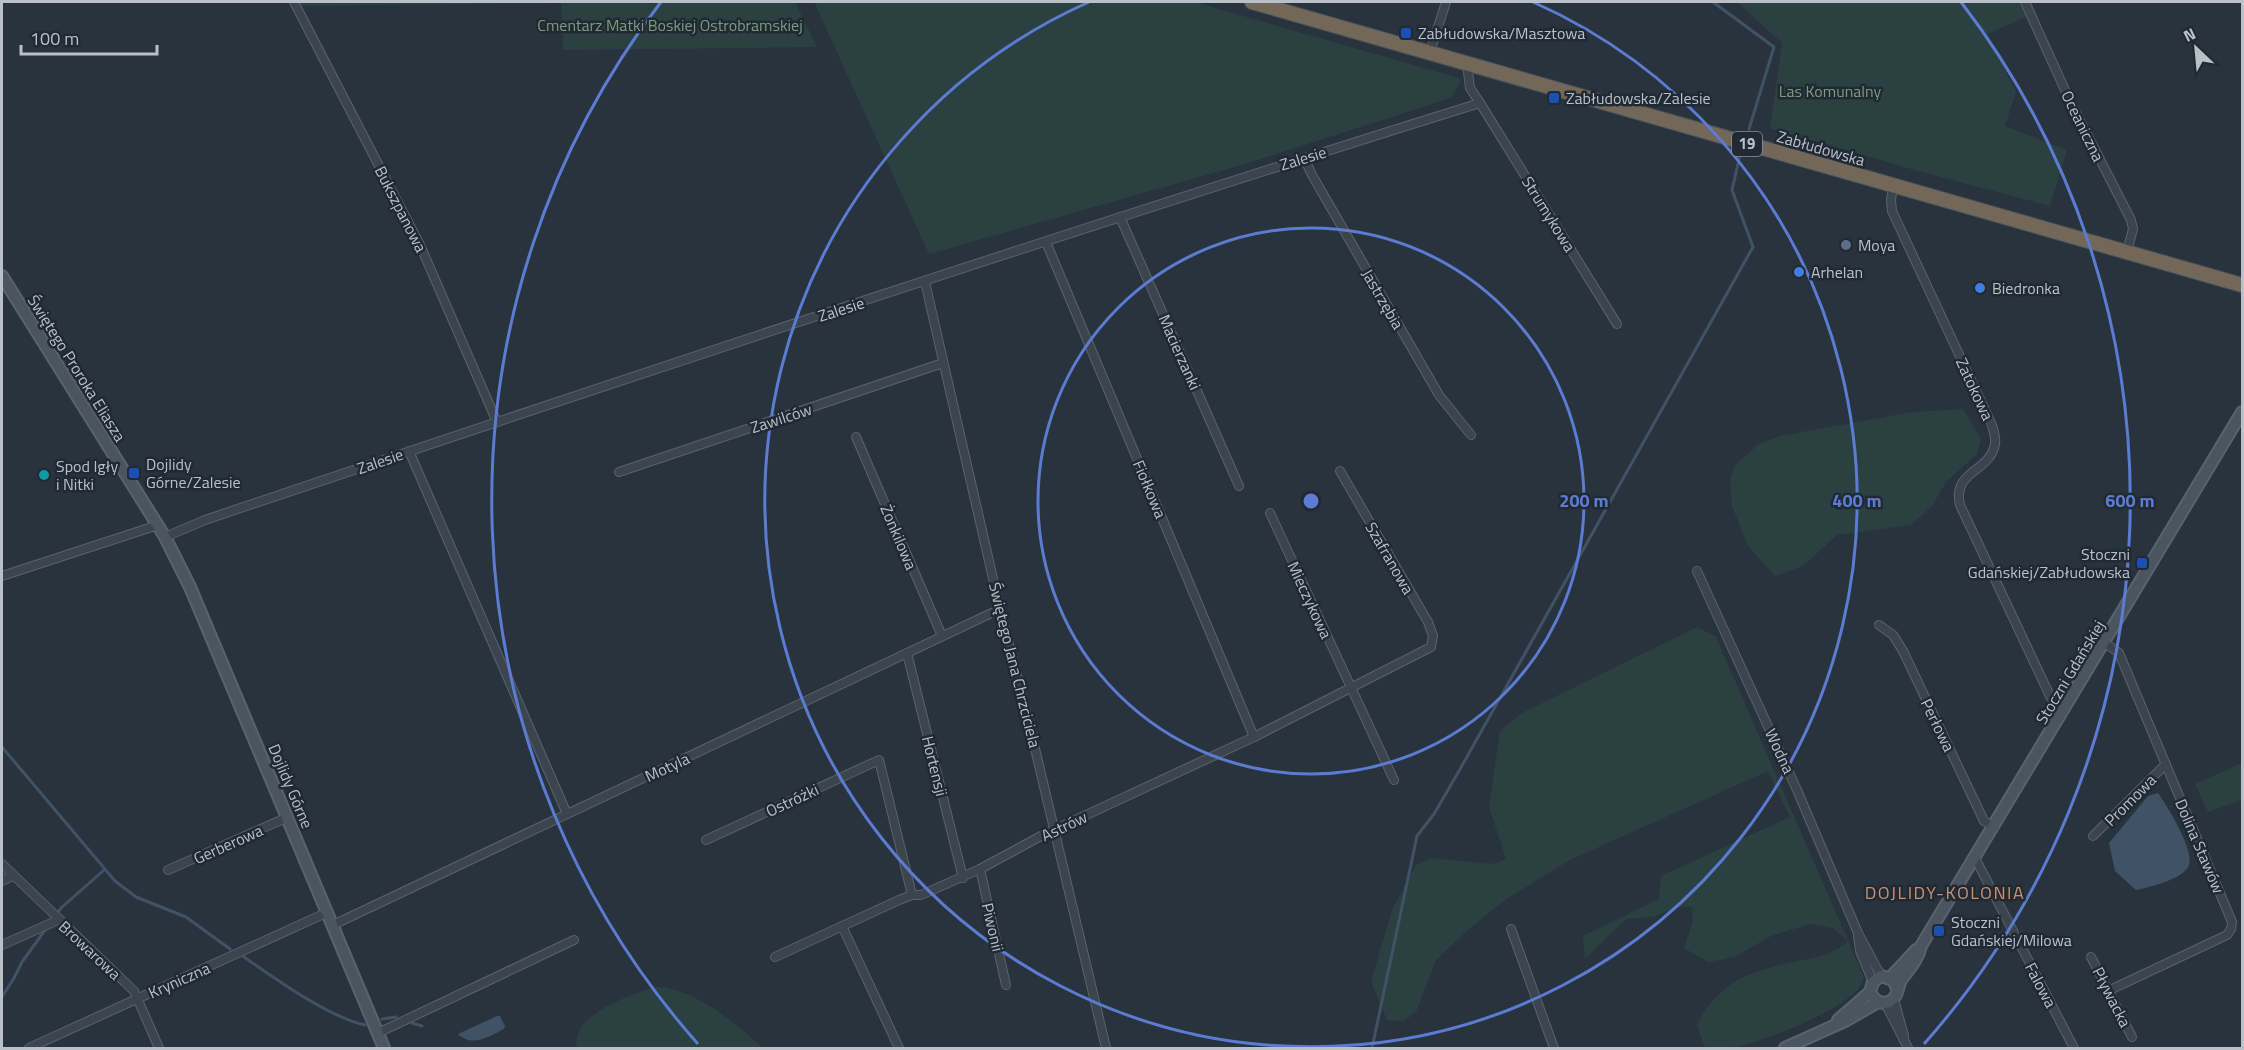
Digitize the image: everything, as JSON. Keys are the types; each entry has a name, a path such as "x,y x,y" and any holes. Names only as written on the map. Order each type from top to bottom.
{"highway":[{"name":"Zabłudowska","path":"1252,2 2242,285"}],"street":[{"name":"Bukszpanowa","path":"294,2 420,245 497,422"},
{"path":"1430,52 1446,2"},
{"name":"Oceaniczna","path":"2025,2 2070,101 2131,220 2133,229 2127,252"},
{"path":"1467,64 1470,88 1480,104"},
{"name":"Zalesie","path":"165,537 205,520 497,422 1120,217 1480,104"},
{"name":"Strumykowa","path":"1480,104 1617,324"},
{"name":"Jastrzębia","path":"1304,158 1317,185 1439,395 1471,435"},
{"name":"Zatokowa","path":"1893,185 1891,205 1895,218 1992,425 1996,440 1994,452 1959,486 1960,506 2050,696 2062,712"},
{"name":"Macierzanki","path":"1120,217 1239,486"},
{"name":"Fiołkowa","path":"1046,242 1254,737"},
{"name":"Świętego Proroka Eliasza","path":"2,276 165,537"},
{"name":"Świętego Jana Chrzciciela","path":"925,282 1000,609 1106,1048"},
{"name":"Zawilców","path":"619,472 944,363"},
{"name":"Stoczni Gdańskiej","path":"1785,1048 1847,1020 1888,998 1918,957 1921,946 2242,412"},
{"name":"Żonkilowa","path":"856,438 942,636"},
{"path":"409,451 567,814"},
{"name":"Szafranowa","path":"1341,471 1428,622 1433,636 1431,647"},
{"name":"Mieczykowa","path":"1270,513 1394,780"},
{"path":"2,576 158,525"},
{"name":"Dojlidy Górne","path":"165,537 193,592 384,1048"},
{"name":"Wodna","path":"1697,571 1807,811 1879,982"},
{"name":"Motyla","path":"333,925 1000,609"},
{"name":"Perłowa","path":"1879,626 1893,635 1903,651 1984,821 1994,827"},
{"name":"Dolina Stawów","path":"2105,643 2119,653 2232,922 2227,935 2110,990"},
{"name":"Astrów","path":"775,957 912,895 921,895 963,878 1054,830 1254,737 1431,647"},
{"name":"Hortensji","path":"907,653 963,878"},
{"name":"Ostróżki","path":"706,840 879,760 912,895"},
{"name":"Promowa","path":"2093,836 2166,764"},
{"name":"Gerberowa","path":"168,870 288,817"},
{"name":"Falowa","path":"1975,858 2074,1048"},
{"name":"Browarowa","path":"2,864 134,991 159,1048"},
{"name":"Piwonii","path":"980,869 1006,985"},
{"path":"2,881 13,876"},
{"name":"Kryniczna","path":"29,1048 328,912"},
{"path":"2,945 58,920"},
{"path":"842,926 899,1048"},
{"path":"1511,929 1554,1048"},
{"path":"378,1033 574,940"},
{"name":"Stoczni Gdańskiej","path":"1831,1026 1921,946"},
{"name":"Pływacka","path":"2091,957 2110,990 2132,1037"},
{"path":"1879,982 1888,998 1899,1032 1908,1048"},
{"path":"1879,982 1888,998"}],"green space":[{"name":"Cmentarz Matki Boskiej Ostrobramskiej","path":"299,2 795,2 817,47 563,50 561,3 301,6"},
{"path":"814,2 1195,2 1462,79 1451,98 1245,164 929,254"},
{"name":"Las Komunalny","path":"1737,2 2031,2 2036,12 1988,34 2016,92 2005,126 2067,150 2050,206 1770,128 1782,43"},
{"path":"1963,409 1981,439 1977,454 1946,482 1932,506 1911,525 1837,535 1803,566 1775,576 1748,546 1732,506 1730,478 1736,464 1759,444 1780,436 1912,412"},
{"path":"1697,627 1716,637 1864,977 1859,988 1849,998 1817,1017 1777,1034 1741,1046 1722,1049 1705,1048 1697,1024 1707,1008 1729,986 1754,972 1827,954 1848,941 1833,928 1810,924 1771,936 1735,957 1708,962 1684,948 1693,920 1692,907 1679,907 1653,917 1626,919 1585,959 1583,936 1659,899 1661,876 1790,817 1768,771 1570,860 1505,900 1470,928 1436,960 1416,1012 1404,1021 1387,1020 1371,982 1392,910 1416,865 1431,858 1492,864 1506,859 1489,807 1500,731 1522,713"},
{"path":"2242,763 2242,800 2208,812 2195,784"},
{"path":"655,987 669,988 683,993 713,1008 762,1048 577,1048 577,1036 582,1026 592,1016 618,1001"}],"water":[{"path":"2158,793 2184,839 2188,849 2189,865 2186,870 2174,878 2136,890 2115,871 2109,843 2148,796"},
{"path":"500,1016 505,1026 493,1035 469,1040 458,1034"}],"waterway":[{"path":"1713,2 1774,47 1749,129"},
{"path":"1372,1048 1417,836 1434,814 1459,771 1753,247 1732,190 1740,155"},
{"path":"2,747 115,881 136,897 186,917 230,949"},
{"path":"55,916 104,870"},
{"path":"2,997 22,962 48,926"},
{"path":"244,957 319,1006 350,1021 365,1025"},
{"path":"382,1019 396,1017"},
{"path":"412,1023 422,1026"}],"place":[{"name":"Zabłudowska/Masztowa","path":"1406,33"},
{"name":"Zabłudowska/Zalesie","path":"1554,98"},
{"name":"Moya","path":"1846,245"},
{"name":"Arhelan","path":"1799,272"},
{"name":"Biedronka","path":"1980,288"},
{"name":"Dojlidy Górne/Zalesie","path":"134,473"},
{"name":"Spod Igły i Nitki","path":"44,475"},
{"name":"Stoczni Gdańskiej/Zabłudowska","path":"2142,563"},
{"name":"Stoczni Gdańskiej/Milowa","path":"1939,931"}],"district":[{"name":"DOJLIDY-KOLONIA","path":"1945,893"}]}
